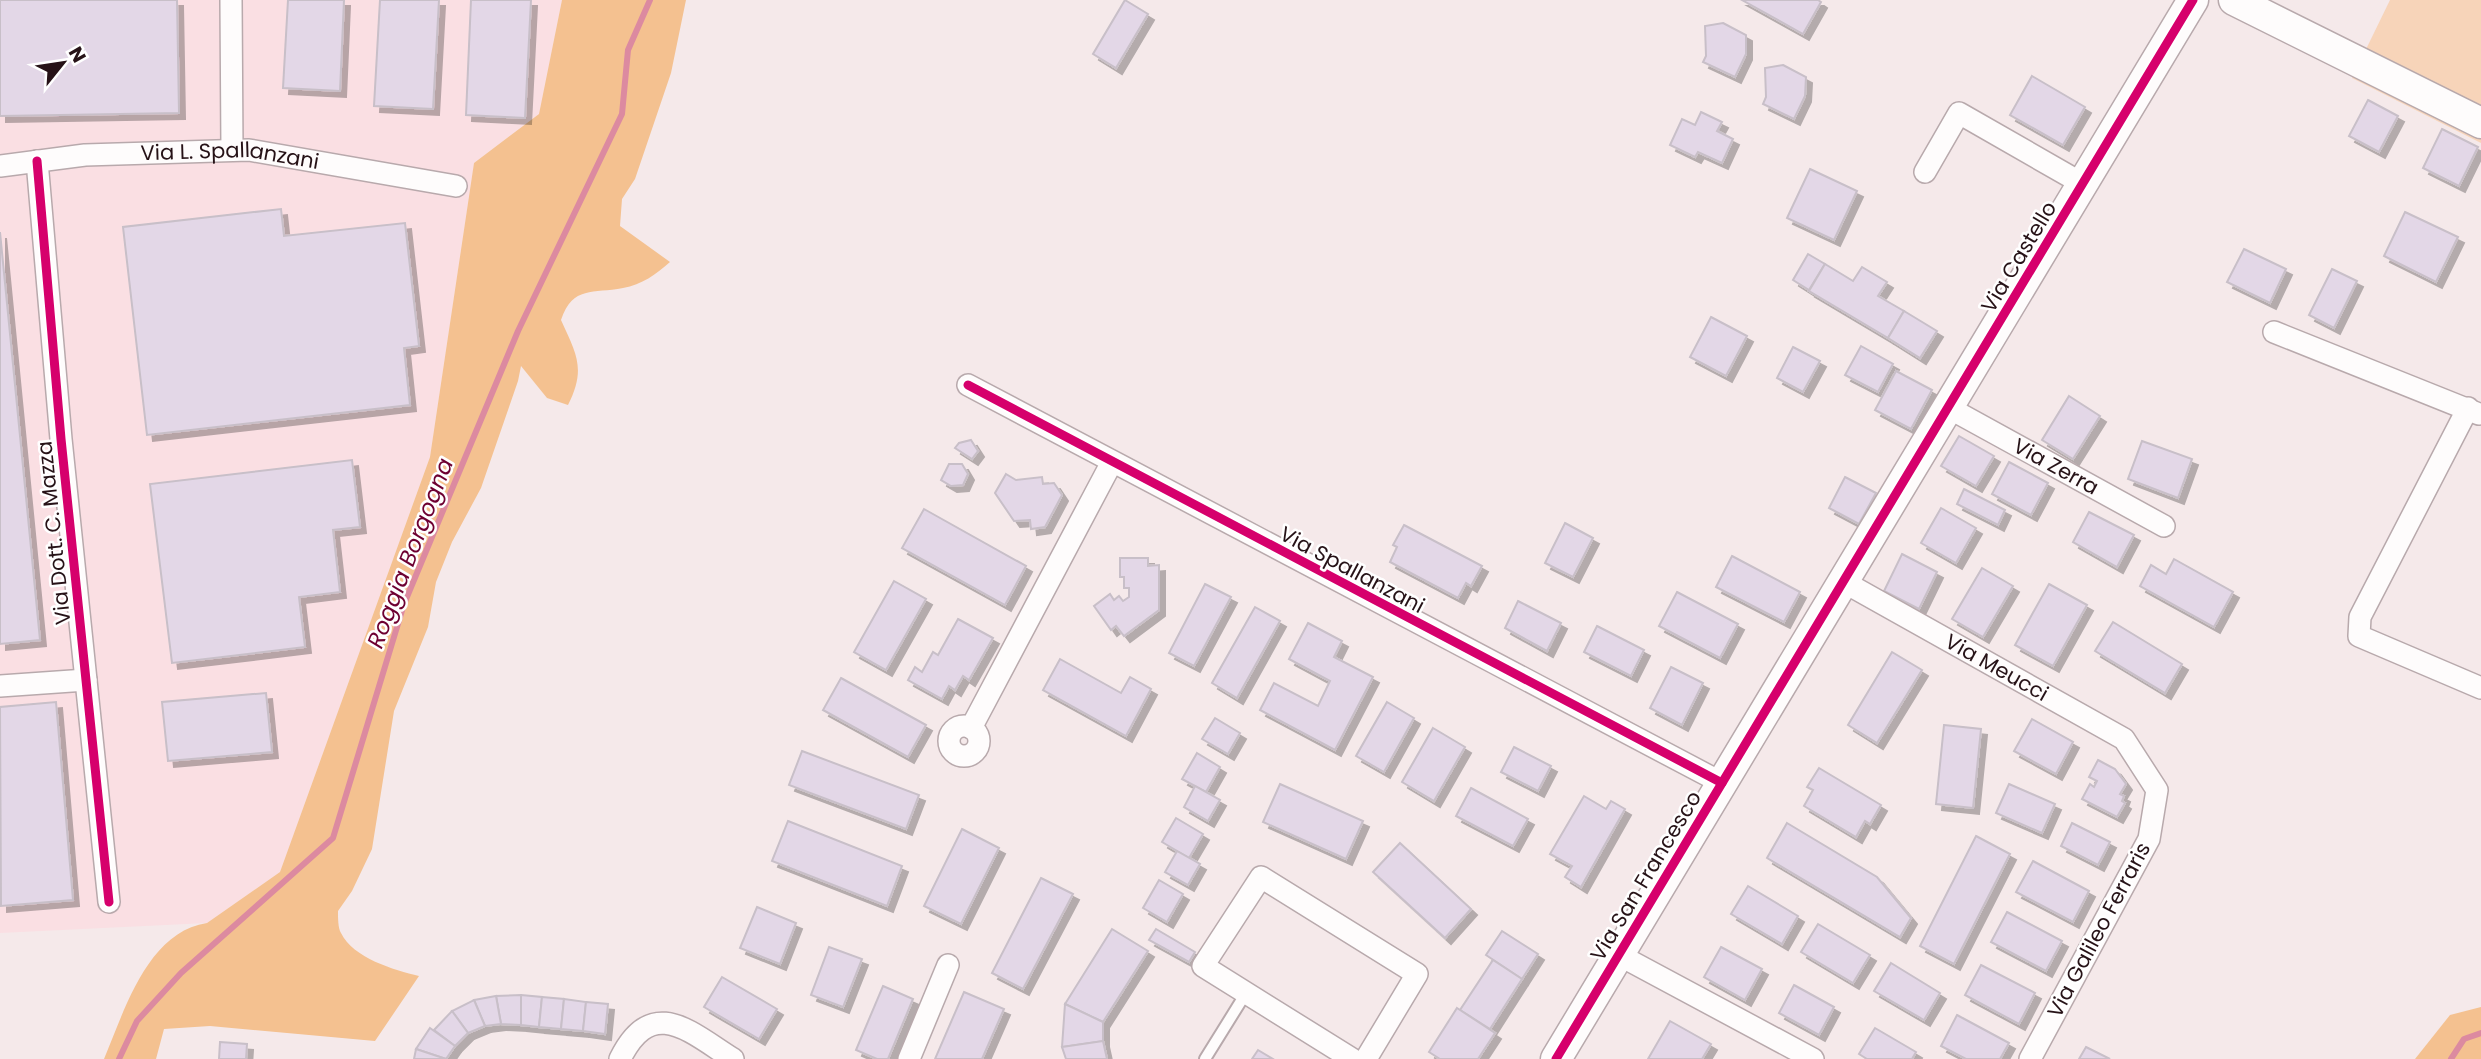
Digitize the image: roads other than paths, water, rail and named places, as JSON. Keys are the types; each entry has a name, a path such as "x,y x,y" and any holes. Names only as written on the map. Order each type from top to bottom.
{"street":[{"path":"231,0 232,150"},
{"name":"Via Castello","path":"1876,533 2193,0"},
{"path":"2234,0 2481,123"},
{"path":"1925,173 1959,113 2083,184"},
{"name":"Via L. Spallanzani","path":"0,166 85,155 249,149 456,186"},
{"name":"Via Dott. C. Mazza","path":"37,161 109,902"},
{"path":"2274,332 2475,411 2360,617 2359,636 2481,688"},
{"name":"Via Spallanzani","path":"968,385 1722,783"},
{"name":"Via Zerra","path":"1949,408 2164,526"},
{"path":"971,728 1112,462"},
{"name":"Via San Francesco","path":"1556,1059 1876,533"},
{"name":"Via Meucci","path":"1844,582 2124,739 2140,761"},
{"path":"0,686 86,680"},
{"name":"Via Galileo Ferraris","path":"2030,1059 2149,839 2157,790 2140,761"},
{"path":"1352,1059 1203,966 1261,877 1418,974 1366,1059"},
{"path":"1619,955 1813,1059"},
{"path":"909,1059 948,965"},
{"path":"620,1059 631,1037 654,1024 673,1022 733,1059"}],"lane":[{"path":"1205,1059 1246,993"}],"waterway":[{"name":"Roggia Borgogna","path":"119,1059 137,1021 181,973 333,838 404,604 518,331 622,114 628,50 650,0"},
{"path":"2451,1059 2464,1039 2481,1033"}]}
